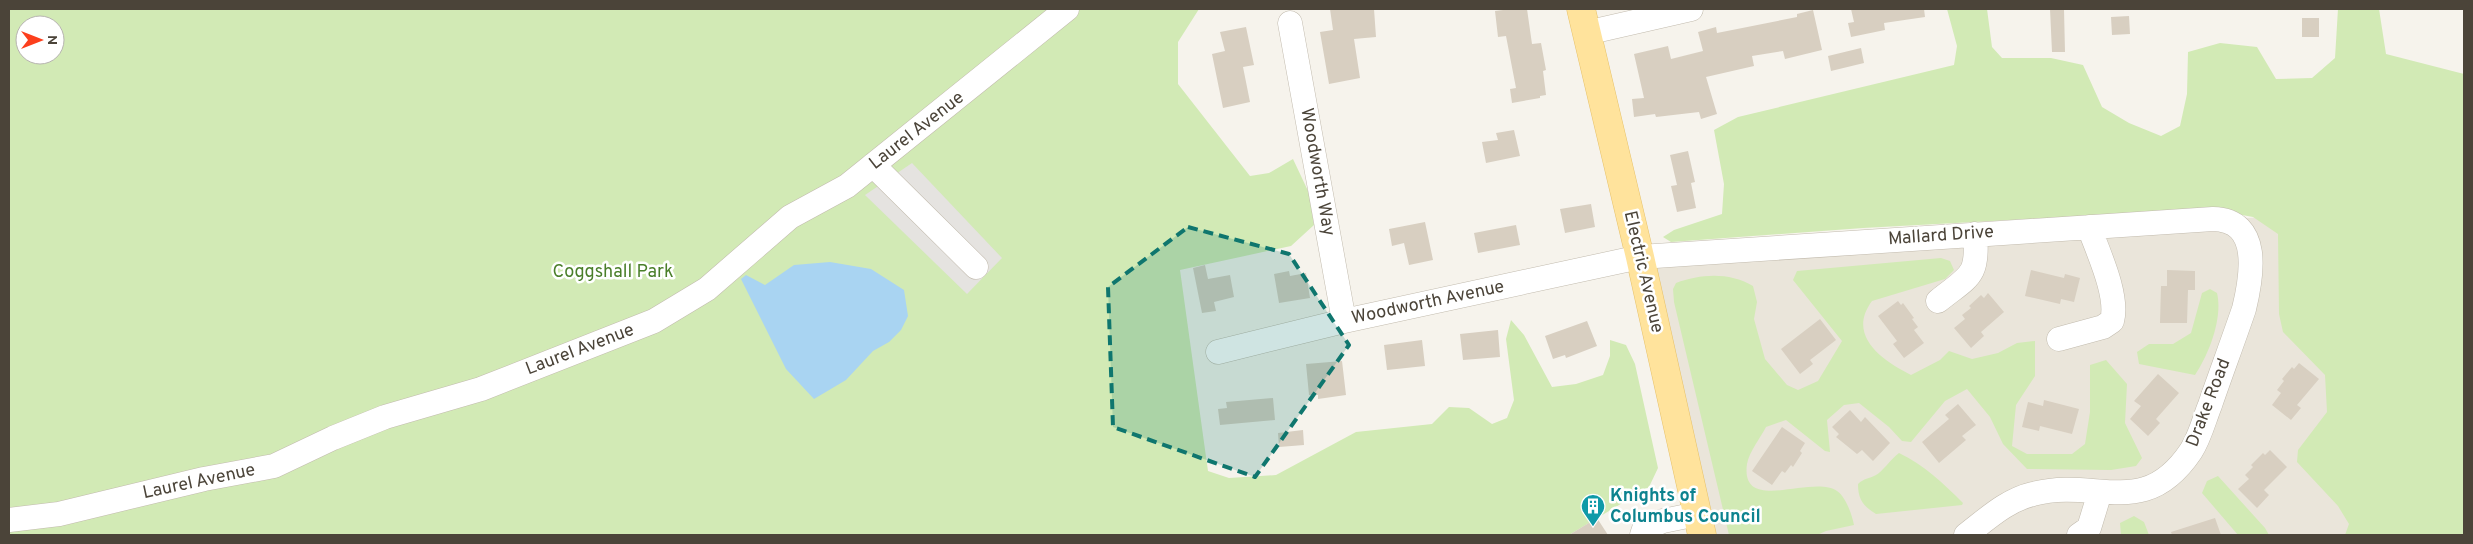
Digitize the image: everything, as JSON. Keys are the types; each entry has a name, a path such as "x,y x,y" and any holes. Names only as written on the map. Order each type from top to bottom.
{"main road":[{"name":"Electric Avenue","path":"1583,21 1640,257 1700,524"}],"street":[{"name":"Laurel Avenue","path":"9,520 59,514 204,479 274,466 333,438 385,417 481,389 654,321 707,289 790,217 847,186 1067,9"},
{"path":"1583,21 1691,9"},
{"name":"Woodworth Way","path":"1290,23 1344,321"},
{"path":"873,165 976,267"},
{"name":"Mallard Drive","path":"1640,257 2213,219 2231,222 2240,229"},
{"path":"2059,339 2103,327 2112,321 2115,310 2089,227"},
{"name":"Drake Road","path":"1966,535 1991,528 2009,503 2035,493 2067,490 2134,493 2152,488 2177,468 2195,445 2244,309 2248,293 2249,247 2240,229"},
{"path":"1938,301 1970,275 1977,258 1975,234"},
{"name":"Woodworth Avenue","path":"1218,352 1344,321 1640,257"},
{"path":"2079,535 2089,528 2100,492"},
{"path":"1642,535 1644,529 1653,524 1700,524"}],"highlighted area":[{"path":"1188,227 1289,254 1349,345 1255,477 1113,427 1108,287"}],"shaded area":[{"path":"912,163 1002,258 967,294 865,195"},
{"path":"2326,213 2370,535 1702,535 1640,257"}],"green space":[{"name":"Coggshall Park","path":"9,9 1199,9 1178,42 1178,84 1250,176 1269,173 1293,159 1309,193 1314,225 1291,246 1180,270 1208,471 1229,478 1276,475 1356,432 1432,424 1449,407 1469,408 1492,424 1507,418 1514,400 1506,339 1511,320 1524,335 1552,387 1576,384 1603,375 1610,356 1610,340 1626,345 1635,364 1658,468 1649,487 1569,535 9,535"},
{"path":"1947,9 1987,9 1992,47 2002,58 2051,58 2083,65 2102,107 2129,123 2161,136 2180,126 2187,94 2188,52 2220,43 2257,47 2276,79 2312,78 2335,58 2338,9 2379,9 2386,54 2464,74 2464,535 2345,535 2349,524 2338,506 2297,462 2298,450 2327,412 2325,375 2283,332 2279,314 2278,234 2253,217 2215,210 2180,211 1863,228 1671,242 1663,237 1674,230 1722,214 1724,184 1714,130 1738,117 1954,65 1957,46"},
{"path":"1941,258 1950,261 1954,270 1945,279 1872,301 1865,314 1863,325 1871,346 1889,362 1911,375 1940,360 1949,351 1972,359 1998,353 2017,343 2035,341 2035,376 2016,405 2012,446 2027,454 2072,454 2085,444 2090,412 2090,365 2106,360 2127,384 2125,423 2142,458 2136,466 2111,470 2027,469 2003,444 1990,417 1967,389 1945,401 1911,442 1902,441 1889,427 1859,403 1844,405 1827,420 1830,452 1825,451 1786,420 1766,427 1748,459 1748,479 1755,487 1766,490 1826,487 1837,491 1846,502 1854,525 1826,531 1817,535 1729,535 1674,302 1673,289 1676,283 1705,276 1715,276 1734,278 1753,286 1757,302 1754,319 1765,359 1787,385 1798,390 1818,381 1842,341 1793,280 1797,271"},
{"path":"2210,289 2217,293 2218,303 2214,336 2195,375 2139,364 2137,352 2149,344 2173,344 2191,333 2202,293"},
{"path":"1899,453 1933,475 1963,503 1962,505 1876,514 1868,508 1860,498 1858,484 1878,473"},
{"path":"2218,476 2265,528 2269,535 2238,535 2202,493 2207,481"},
{"path":"2134,516 2144,522 2149,535 2121,535 2120,523"}],"water":[{"path":"830,262 871,269 904,290 908,316 901,330 889,342 873,351 846,380 814,399 786,369 741,279 746,275 765,285 794,265"}],"building":[{"path":"1330,9 1374,9 1376,37 1354,39 1360,78 1329,84 1320,32 1333,30"},
{"path":"1527,9 1532,44 1541,43 1546,70 1543,71 1546,95 1540,96 1540,98 1512,103 1510,89 1516,88 1506,36 1498,37 1495,11"},
{"path":"1851,9 1924,9 1925,17 1884,23 1885,30 1851,37 1848,23 1854,22"},
{"path":"2050,9 2064,9 2065,52 2052,52"},
{"path":"1813,10 1822,50 1785,59 1783,51 1752,56 1754,66 1706,77 1717,114 1701,119 1699,112 1656,117 1655,114 1634,117 1632,99 1644,98 1634,54 1668,46 1671,59 1703,51 1698,32 1716,27 1717,33 1797,17 1797,14"},
{"path":"2129,16 2130,34 2112,35 2111,17"},
{"path":"2302,18 2319,18 2319,37 2302,37"},
{"path":"1246,27 1254,65 1243,67 1250,102 1223,108 1212,54 1225,51 1220,32"},
{"path":"1861,48 1864,63 1831,71 1828,56"},
{"path":"1514,130 1520,156 1486,163 1482,142 1498,140 1496,133"},
{"path":"1688,151 1695,182 1691,183 1696,208 1677,212 1671,186 1677,185 1670,155"},
{"path":"1591,204 1595,227 1565,233 1560,209"},
{"path":"1425,222 1433,260 1409,265 1404,243 1392,246 1389,229"},
{"path":"1516,225 1520,245 1478,253 1474,233"},
{"path":"1205,265 1208,279 1230,275 1234,297 1214,302 1216,311 1202,313 1193,268"},
{"path":"2031,270 2064,278 2065,274 2080,278 2074,302 2061,299 2060,304 2025,296"},
{"path":"2167,270 2195,271 2195,290 2188,290 2187,323 2160,323 2161,286 2167,286"},
{"path":"1289,271 1290,276 1306,273 1310,298 1279,303 1274,274"},
{"path":"1988,293 2004,312 1981,332 1984,336 1971,348 1954,328 1965,319 1962,315 1971,308 1969,306 1981,295 1984,298"},
{"path":"1898,301 1901,305 1903,303 1914,318 1912,319 1918,327 1914,330 1924,343 1904,358 1893,344 1897,341 1878,316"},
{"path":"1820,319 1836,340 1810,360 1813,364 1800,374 1781,349"},
{"path":"1587,321 1597,346 1566,358 1565,355 1553,359 1545,336"},
{"path":"1498,330 1500,357 1463,360 1460,334"},
{"path":"1422,340 1425,366 1387,370 1384,345"},
{"path":"1342,361 1346,395 1318,399 1318,395 1309,395 1306,364"},
{"path":"2299,363 2319,379 2297,405 2301,408 2291,420 2272,405 2281,393 2277,390 2284,381 2282,379 2292,367 2294,369"},
{"path":"2158,374 2179,393 2156,419 2160,423 2148,436 2130,419 2141,406 2134,401"},
{"path":"1273,398 1275,420 1220,425 1218,409 1227,408 1226,402"},
{"path":"2044,400 2079,409 2072,434 2040,426 2039,431 2022,427 2028,402 2043,406"},
{"path":"1958,404 1976,425 1962,436 1966,440 1939,463 1922,442 1949,419 1945,415"},
{"path":"1850,410 1861,422 1865,417 1890,443 1873,461 1862,450 1857,454 1836,437 1839,434 1832,427"},
{"path":"1782,427 1805,443 1800,451 1802,453 1793,467 1791,465 1785,473 1782,471 1772,485 1752,471"},
{"path":"1303,430 1304,445 1279,447 1278,433"},
{"path":"2270,450 2287,467 2264,490 2269,495 2257,508 2238,489 2249,479 2245,475 2253,467 2251,465 2263,453 2265,455"},
{"name":"Knights of Columbus Council","path":"1597,518 1608,535 1569,535"},
{"path":"2215,518 2221,535 2172,535 2171,532"}],"place":[{"name":"Knights of Columbus Council","path":"1593,527"}]}
